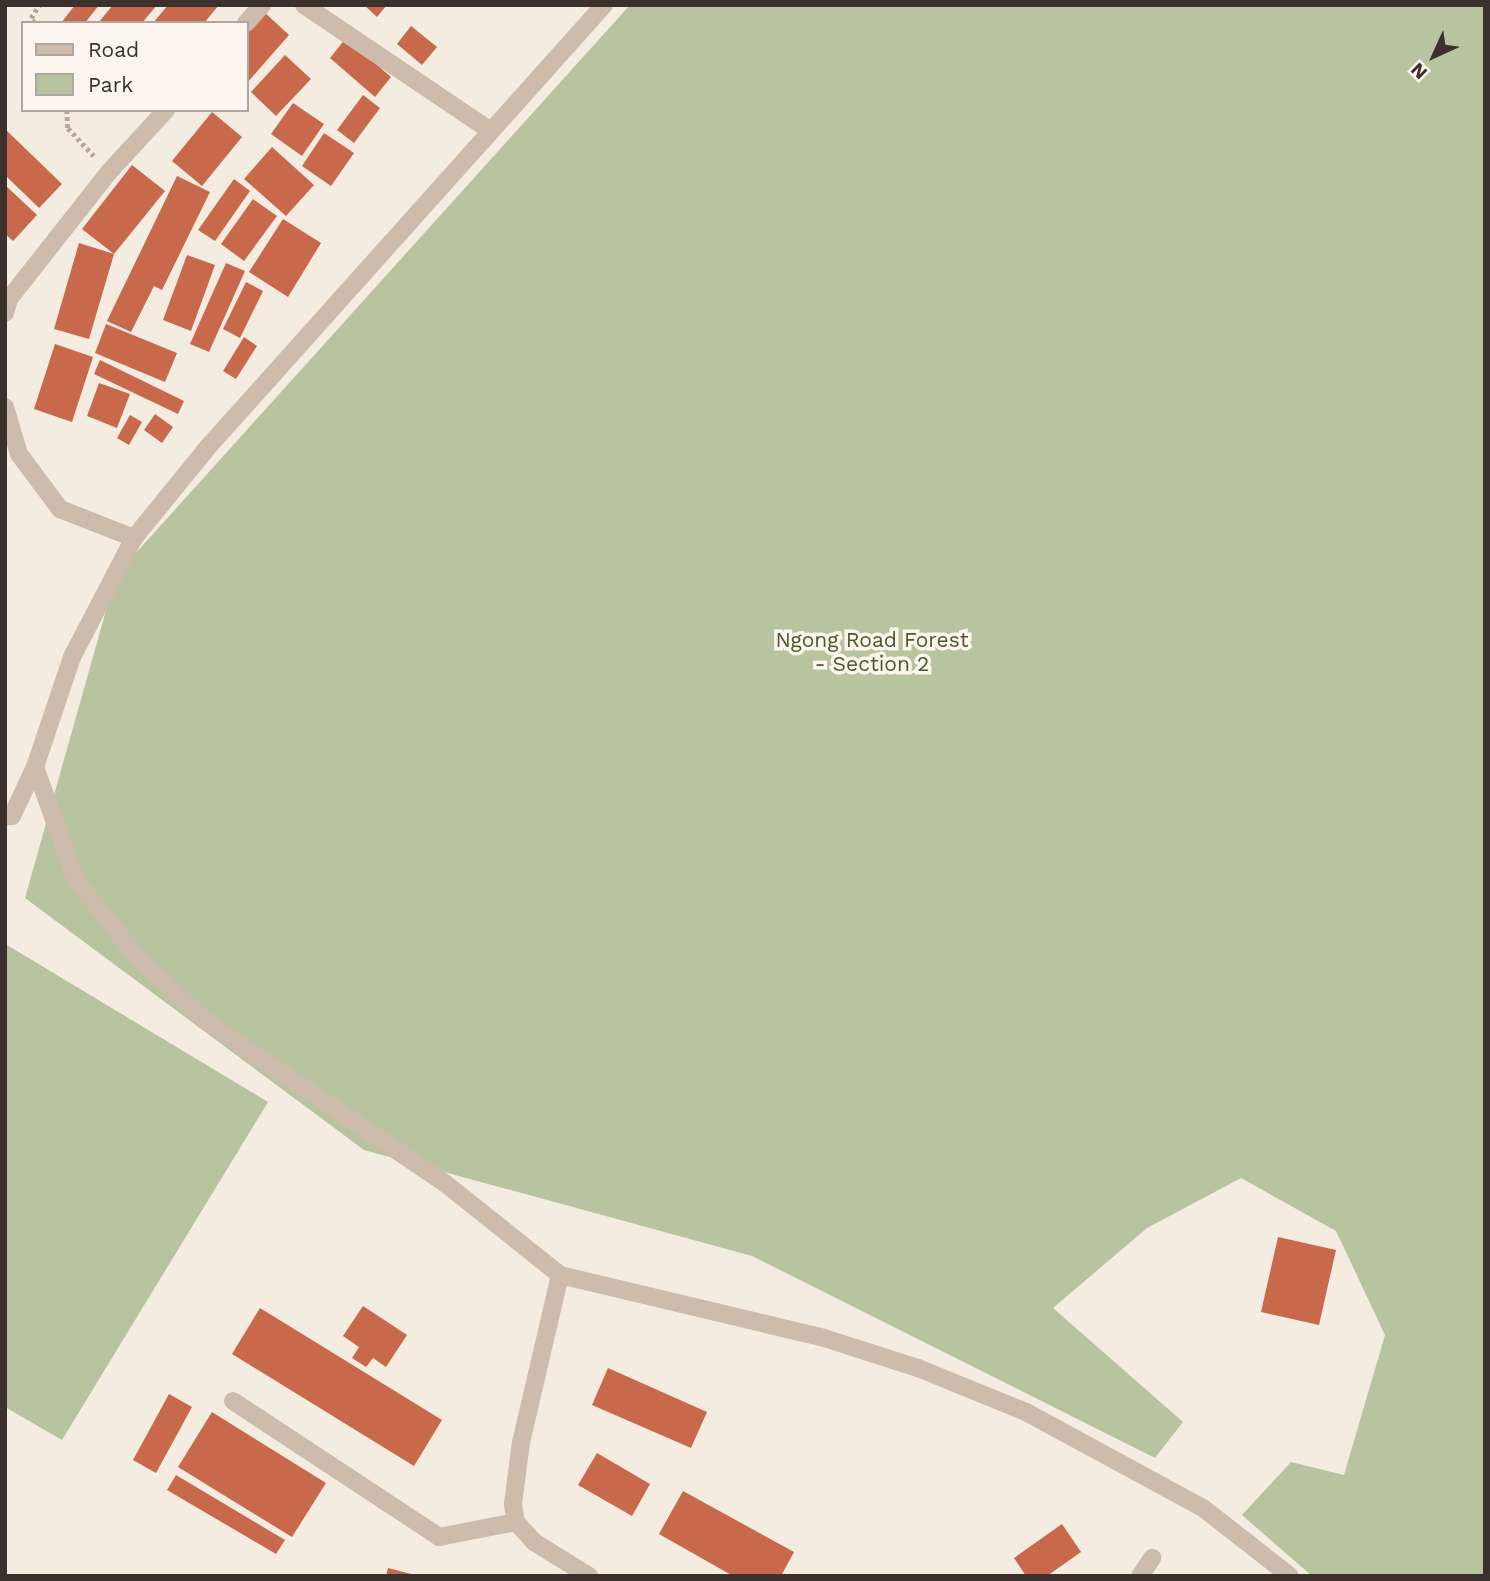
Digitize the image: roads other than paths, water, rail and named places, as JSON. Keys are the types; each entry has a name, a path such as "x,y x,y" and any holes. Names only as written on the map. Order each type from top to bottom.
{"street":[{"path":"248,21 262,5"},
{"path":"303,5 489,130"},
{"path":"8,822 35,767 72,657 134,538 208,447 489,130 604,5"},
{"path":"5,313 9,299 109,172 164,112"},
{"path":"5,407 19,454 60,509 134,538"},
{"path":"35,767 76,880 135,954 204,1020 446,1184 559,1275 824,1338 918,1368 1026,1412 1203,1508 1290,1576"},
{"path":"559,1275 522,1442 513,1504 516,1522 534,1542 589,1576"},
{"path":"233,1401 439,1537 516,1522"},
{"path":"1140,1576 1152,1558"}],"park label":[{"name":"Ngong Road Forest - Section 2","path":"872,652"}]}
